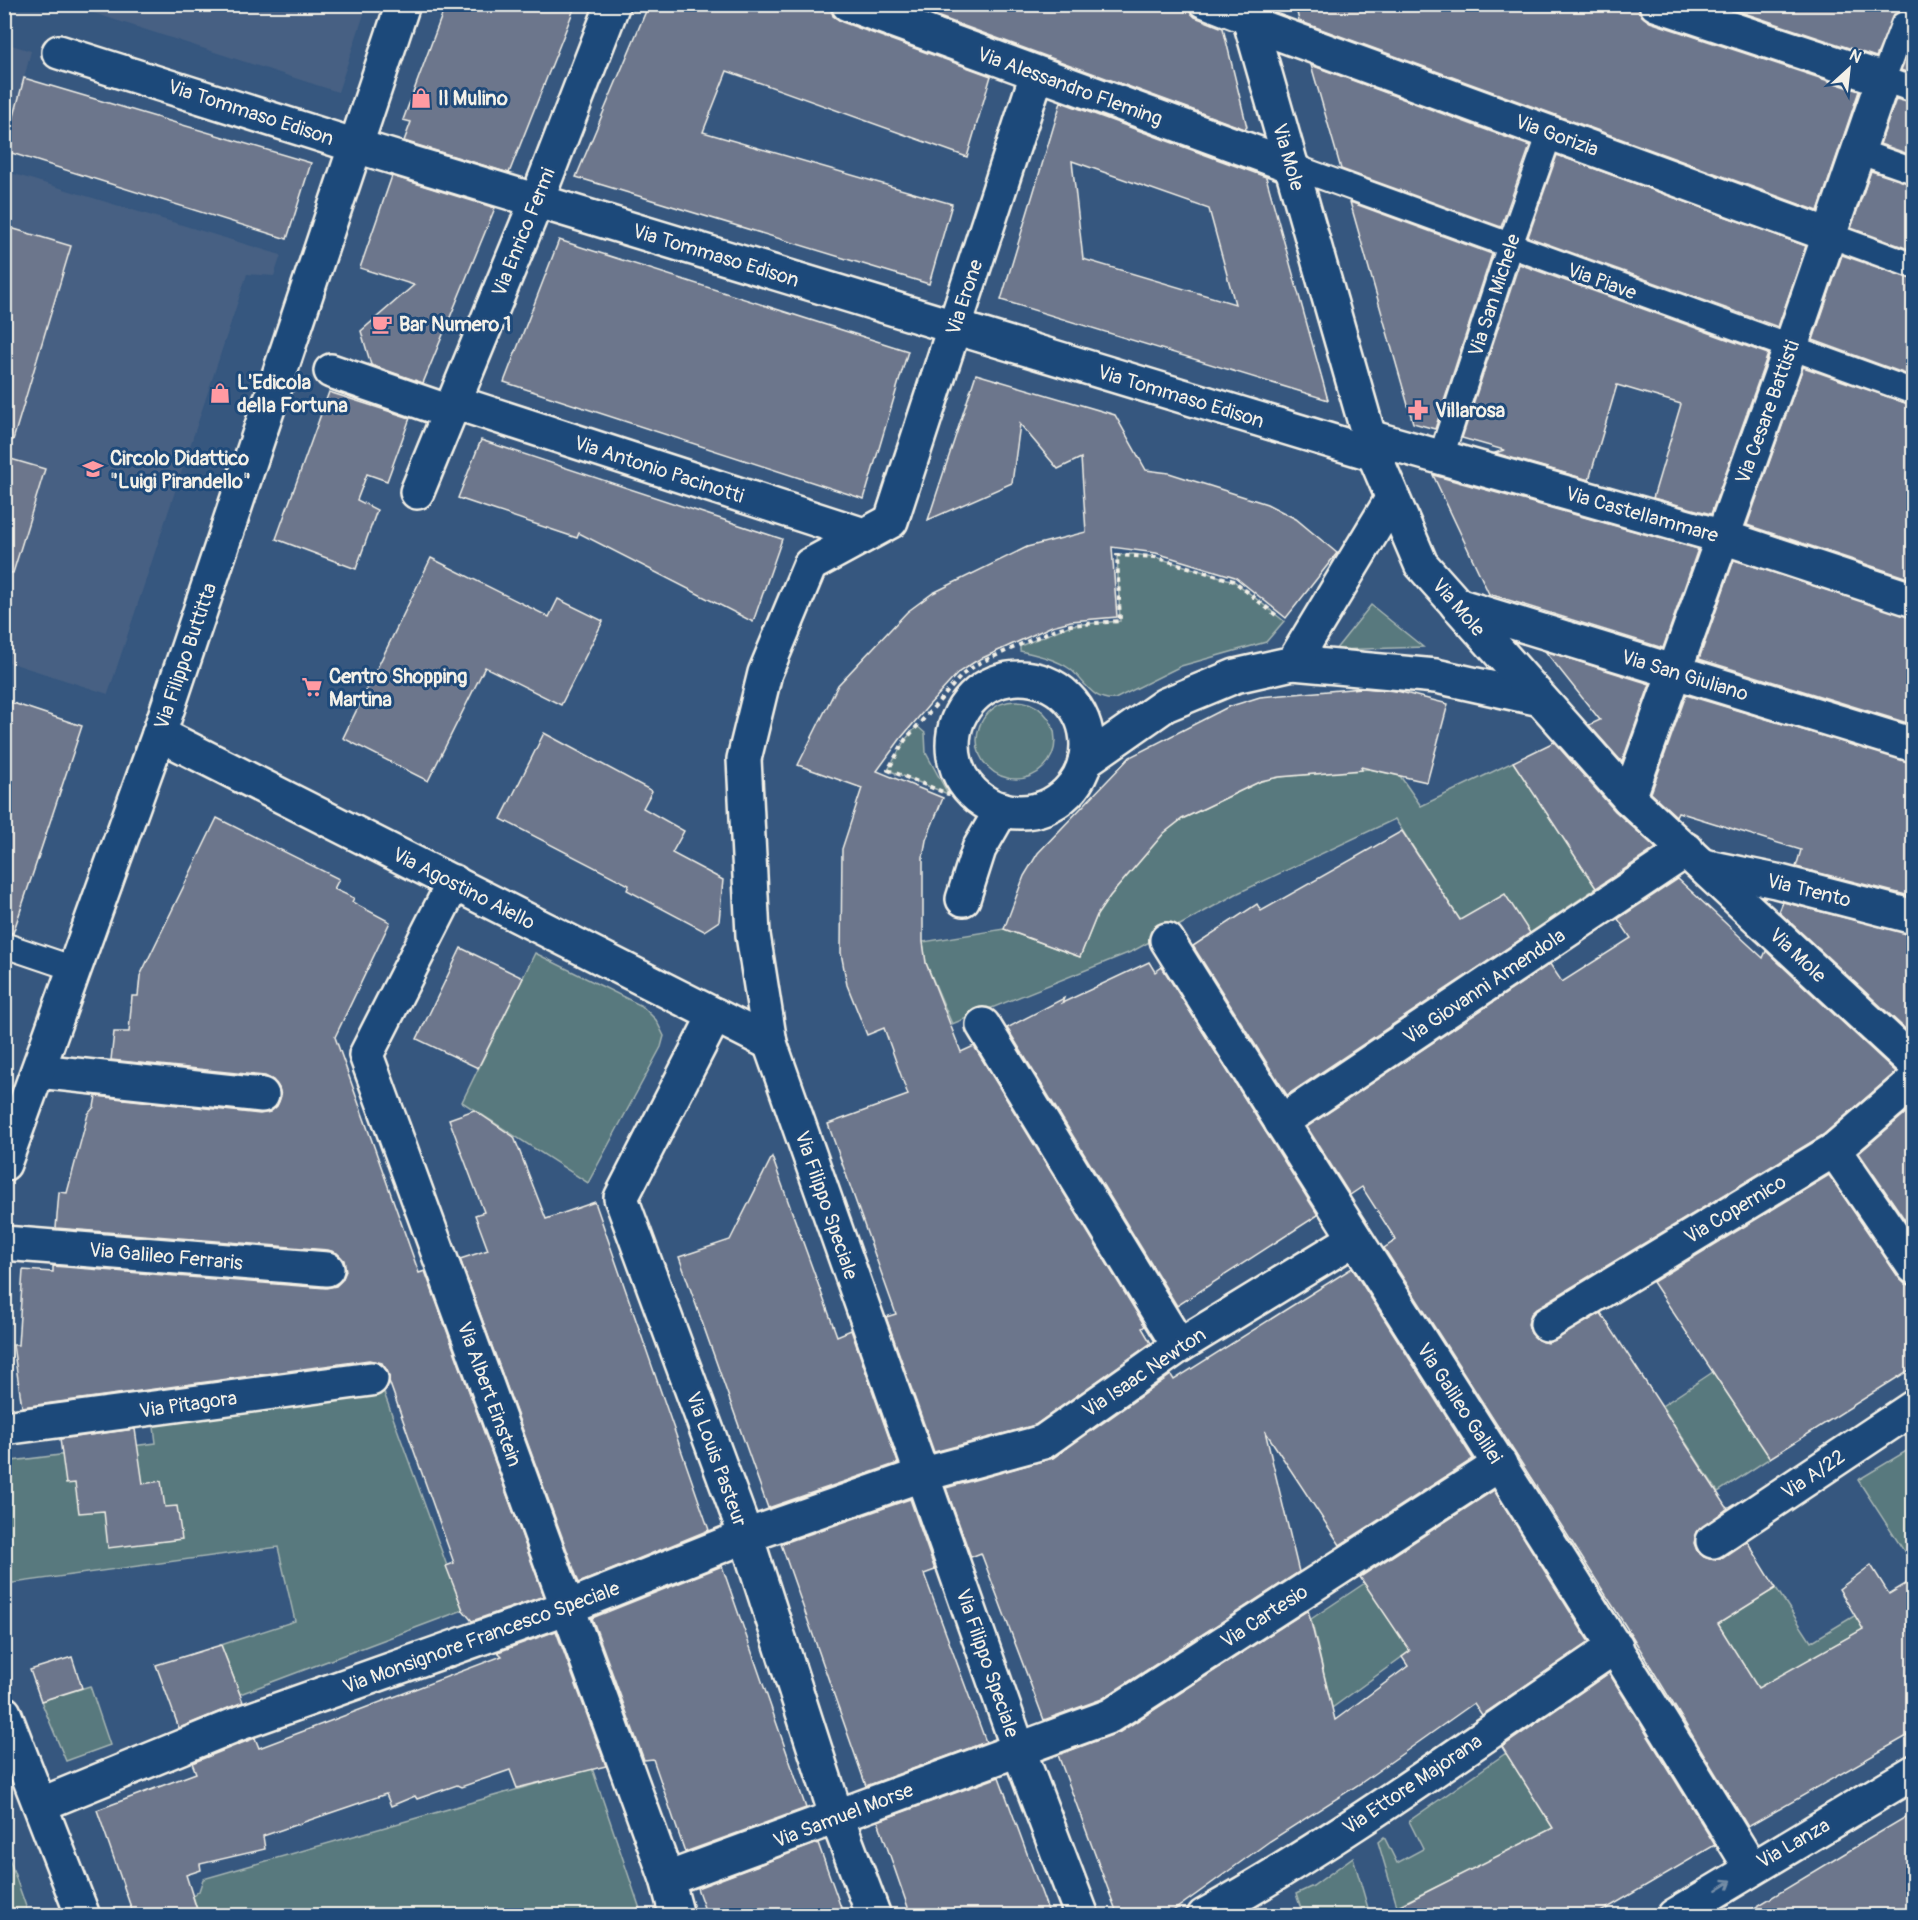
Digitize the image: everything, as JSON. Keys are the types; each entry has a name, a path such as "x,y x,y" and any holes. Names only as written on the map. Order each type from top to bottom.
{"street":[{"name":"Via Filippo Buttitta","path":"4,1164 159,734 403,4"},
{"name":"Via Enrico Fermi","path":"417,492 537,200 613,4"},
{"name":"Via Alessandro Fleming","path":"848,4 1292,166"},
{"path":"1656,4 1883,80"},
{"name":"Via Gorizia","path":"1248,14 1550,133 1829,235"},
{"name":"Via Mole","path":"1248,14 1372,446 1392,499 1421,564 1629,798 1912,1061"},
{"name":"Via Tommaso Edison","path":"59,52 356,146 954,327 1372,446"},
{"name":"Via Erone","path":"878,528 954,327 1036,74"},
{"name":"Via Cesare Battisti","path":"1629,798 1790,349 1883,80"},
{"name":"Via Antonio Pacinotti","path":"331,371 878,528"},
{"name":"Via Castellammare","path":"1372,446 1442,458 1723,537 1914,600"},
{"path":"1300,652 1392,499"},
{"name":"Via Filippo Speciale","path":"878,528 810,565 765,673 744,759 753,935 770,1043 1018,1748 1082,1916"},
{"name":"Via San Giuliano","path":"1457,605 1914,745"},
{"path":"1085,761 1165,705 1300,652 1436,676 1540,699"},
{"path":"1026,678 1048,684 1068,697 1081,716 1086,739 1085,761 1077,781 1063,797 1033,809 1002,809 982,800 967,786 956,767 952,747 955,725 965,705 982,689 1003,679 1026,678"},
{"name":"Via Agostino Aiello","path":"159,734 770,1043"},
{"path":"963,898 979,849 1002,809"},
{"name":"Via Trento","path":"1695,858 1914,917"},
{"name":"Via Giovanni Amendola","path":"1281,1122 1695,858"},
{"name":"Via Albert Einstein","path":"453,882 366,1055 667,1879 677,1916"},
{"name":"Via Galileo Galilei","path":"1167,940 1354,1239 1616,1646 1751,1868"},
{"name":"Via Louis Pasteur","path":"715,1015 621,1198 746,1536 837,1818 874,1916"},
{"path":"983,1025 1179,1346"},
{"name":"Via Copernico","path":"1547,1324 1834,1150 1912,1061"},
{"path":"38,1071 262,1095"},
{"path":"1834,1150 1914,1267"},
{"name":"Via Isaac Newton","path":"921,1475 1043,1442 1179,1346 1354,1239"},
{"name":"Via Galileo Ferraris","path":"4,1243 327,1269"},
{"name":"Via Pitagora","path":"4,1428 371,1379"},
{"name":"Via A/22","path":"1713,1541 1914,1407"},
{"name":"Via Cartesio","path":"1018,1748 1110,1716 1500,1464"},
{"name":"Via Monsignore Francesco Speciale","path":"42,1804 235,1725 568,1607 746,1536 921,1475"},
{"name":"Via Ettore Majorana","path":"1204,1916 1297,1861 1616,1646"},
{"path":"4,1713 42,1804 83,1916"},
{"name":"Via Samuel Morse","path":"667,1879 837,1818 1018,1748"},
{"name":"Via Lanza","path":"1674,1916 1914,1772"}],"lane":[{"name":"Via Gorizia","path":"1201,4 1248,14"},
{"name":"Via Cesare Battisti","path":"1883,80 1903,25"},
{"path":"1883,80 1914,90"},
{"name":"Via San Michele","path":"1442,458 1509,248 1550,133"},
{"path":"1857,151 1914,171"},
{"name":"Via Piave","path":"1292,166 1509,248 1914,392"},
{"name":"Via Gorizia","path":"1829,235 1914,266"},
{"path":"4,945 75,969"}],"path":[{"path":"967,786 948,794 888,770 905,740 962,675 977,664 1053,630 1071,625 1120,621 1117,555 1155,557 1234,581 1300,652"}],"shaded area":[{"path":"69,5 367,5 338,92"},
{"path":"5,43 31,51 5,153"},
{"name":"Circolo Didattico \"Luigi Pirandello\"","path":"4,171 281,255 274,276 247,274 108,694 5,661"}],"green space":[{"path":"1133,554 1155,557 1234,581 1284,621 1266,642 1181,666 1115,699 1107,699 1095,694 1076,674 1059,663 1020,651 1020,646 1071,625 1120,621 1117,555"},
{"path":"1371,605 1423,647 1335,650"},
{"path":"1016,701 1031,704 1048,718 1055,740 1052,755 1038,772 1016,779 1001,776 984,762 977,740 980,725 994,708"},
{"path":"917,726 925,733 926,753 948,794 888,770 905,740"},
{"path":"1513,762 1596,888 1530,933 1460,920 1395,819 1236,894 1133,951 952,1024 926,963 923,942 1004,929 1080,957 1097,915 1110,896 1164,833 1182,819 1261,781 1279,777 1369,769 1400,776 1421,806"},
{"path":"535,953 642,1006 656,1020 664,1036 661,1047 588,1183 462,1102"},
{"path":"1713,1372 1770,1458 1718,1492 1662,1406"},
{"path":"383,1390 463,1610 240,1694 221,1645 295,1621 278,1547 6,1584 4,1462 156,1443 153,1419"},
{"path":"1913,1447 1913,1565 1858,1480"},
{"path":"1365,1583 1410,1651 1332,1708 1311,1619"},
{"path":"1776,1588 1811,1642 1894,1592 1794,1748 1718,1624"},
{"path":"90,1686 110,1745 66,1761 41,1701"},
{"path":"1506,1753 1553,1828 1503,1853 1522,1887 1478,1915 1465,1873 1397,1906 1378,1842 1384,1837 1397,1863 1423,1849 1409,1821"},
{"path":"592,1768 642,1915 573,1915 563,1912 476,1916 199,1916 193,1896 199,1891 203,1879"},
{"path":"5,1847 29,1915 5,1915"},
{"path":"1353,1857 1370,1915 1303,1915 1296,1894 1313,1886"},
{"path":"1397,1906 1400,1915 1370,1915"}],"building":[{"path":"446,4 576,4 509,173 404,141 411,122 403,120"},
{"path":"649,4 830,4 833,16 842,22 991,76 967,157 727,71 703,132 952,204 929,284 576,177"},
{"path":"904,4 1187,4 1195,17 1223,28 1247,127 1245,129"},
{"path":"1295,4 1638,4 1642,16 1650,22 1859,91 1818,211 1299,21"},
{"path":"1717,4 1914,4 1914,15 1901,11 1894,14 1876,57"},
{"path":"1914,38 1914,75 1901,70"},
{"path":"1311,65 1530,146 1501,227 1341,169"},
{"path":"24,78 311,163 287,239 5,151"},
{"path":"1896,99 1914,104 1914,156 1880,144"},
{"path":"1061,102 1266,177 1328,400 1001,300","holes":["1072,161 1209,209 1235,304 1083,259"]},
{"path":"1557,155 1806,246 1778,327 1528,237"},
{"path":"1871,171 1914,185 1914,251 1851,228"},
{"path":"392,176 495,208 423,383 371,365 361,331 414,285 360,268"},
{"path":"1350,202 1492,254 1435,429 1413,423"},
{"path":"4,226 71,246 13,440 4,439"},
{"path":"559,240 908,351 864,499 504,382"},
{"path":"1842,255 1914,280 1914,377 1813,340"},
{"path":"1519,264 1768,354 1711,514 1653,498 1681,404 1617,385 1589,480 1495,453 1504,450 1462,438"},
{"path":"1803,367 1914,406 1914,580 1747,525"},
{"path":"976,374 1115,415 1146,470 1169,473 1267,504 1296,519 1337,553 1286,618 1235,577 1156,553 1112,547 1117,617 1071,621 1052,626 976,661 959,672 929,705 877,771 943,798 926,840 923,857 923,942 926,963 961,1052 974,1046 1145,1326 1142,1328 1151,1343 1035,1425 934,1452 886,1317 896,1314 828,1124 908,1095 884,1028 867,1035 847,985 841,953 842,849 862,788 798,765 838,685 907,612 933,593 1027,547 1086,532 1081,458 1058,469 1020,424 1012,483 928,520"},
{"path":"329,392 410,418 387,481 367,474 357,500 377,510 356,569 276,539"},
{"path":"481,440 782,539 753,622 579,533 577,538 458,498"},
{"path":"4,457 45,469 13,573 4,572"},
{"path":"1433,475 1698,549 1663,648 1489,594"},
{"path":"431,558 549,617 558,599 603,621 561,705 485,667 428,781 343,738"},
{"path":"1734,560 1914,618 1914,725 1699,659"},
{"path":"1545,651 1650,684 1622,762 1589,725 1600,720"},
{"path":"1362,688 1397,691 1448,704 1427,782 1361,767 1362,770 1279,777 1261,781 1182,819 1164,833 1110,896 1097,915 1080,957 1004,929 1024,876 1038,853 1130,757 1228,707 1260,697"},
{"path":"1686,695 1914,763 1914,897 1796,867 1801,850 1678,812 1676,816 1651,793"},
{"path":"4,700 82,726 13,933 4,931"},
{"path":"544,733 652,791 643,808 684,831 672,853 723,880 719,921 704,931 627,890 629,885 501,819"},
{"path":"1554,742 1615,811 1656,848 1596,888 1513,762"},
{"path":"217,818 339,879 334,889 354,898 352,902 390,922 335,1037 419,1273 425,1271 544,1596 472,1621 463,1610 446,1566 454,1563 389,1376 382,1363 369,1360 22,1407 13,1345 18,1345 23,1270 53,1272 53,1266 326,1288 336,1286 346,1271 344,1260 337,1253 328,1250 56,1228 59,1192 67,1193 88,1114 94,1107 96,1096 260,1114 270,1112 277,1106 281,1096 273,1080 265,1076 111,1060 114,1032 129,1032 132,996 138,996 140,976"},
{"path":"1402,831 1460,920 1505,894 1530,933 1287,1095 1193,946 1257,904 1261,911"},
{"path":"1678,879 1763,958 1766,951 1896,1072 1823,1135 1537,1308 1531,1314 1528,1324 1531,1333 1538,1340 1548,1343 1601,1313 1728,1508 1697,1532 1694,1543 1697,1551 1704,1557 1714,1560 1723,1557 1747,1541 1776,1588 1718,1624 1758,1688 1863,1629 1839,1589 1871,1565 1889,1594 1914,1579 1914,1732 1748,1827 1632,1636 1384,1248 1396,1240 1362,1187 1350,1195 1307,1127 1550,964 1562,982 1631,938 1618,919"},
{"path":"1783,902 1914,935 1914,1037 1779,912"},
{"path":"461,948 523,978 478,1068 417,1039"},
{"path":"1149,962 1155,972 1162,967 1318,1215 1177,1306 1007,1028 1064,998 1062,1003"},
{"path":"1914,1106 1914,1233 1859,1153"},
{"path":"474,1110 514,1137 546,1219 595,1202 709,1530 579,1583 460,1259 488,1250 475,1215 484,1212 449,1119"},
{"path":"772,1157 837,1336 851,1330 898,1463 768,1508 679,1257 730,1240"},
{"path":"1829,1175 1899,1278 1905,1284 1914,1285 1914,1367 1770,1458 1653,1282"},
{"path":"1352,1268 1473,1459 1340,1545 1265,1431 1299,1572 1102,1699 1044,1720 981,1553 971,1557 946,1488 1053,1458 1171,1375 1174,1380"},
{"path":"135,1429 143,1484 161,1481 165,1507 177,1506 182,1539 108,1548 104,1511 79,1513 75,1483 66,1484 60,1439"},
{"path":"1494,1490 1589,1642 1482,1715 1474,1703 1361,1783 1270,1841 1166,1916 1118,1916 1058,1755 1120,1732 1308,1610 1335,1720 1408,1666 1402,1657 1410,1651 1360,1577"},
{"path":"910,1499 935,1570 924,1574 986,1742 866,1786 781,1544"},
{"path":"722,1566 806,1808 685,1852 653,1759 644,1760 592,1618"},
{"path":"556,1631 606,1766 517,1788 510,1770 461,1787 457,1785 417,1799 415,1796 391,1806 386,1794 263,1836 265,1849 200,1864 201,1870 186,1875 199,1916 134,1916 97,1810 196,1773 192,1763 242,1743 255,1738 259,1748 502,1656 498,1652"},
{"path":"221,1645 243,1702 179,1728 156,1665"},
{"path":"72,1657 82,1688 41,1701 30,1670"},
{"path":"1609,1673 1715,1845 1594,1916 1379,1916 1553,1828 1502,1747"},
{"path":"999,1777 1050,1916 911,1916 878,1821"},
{"path":"1914,1812 1914,1916 1741,1916 1857,1846"},
{"path":"818,1843 844,1916 707,1916 697,1888"}],"place":[{"name":"Il Mulino","path":"421,98"},
{"name":"Bar Numero 1","path":"382,324"},
{"name":"L'Edicola della Fortuna","path":"220,393"},
{"name":"Villarosa","path":"1418,410"},
{"name":"Circolo Didattico \"Luigi Pirandello\"","path":"93,469"},
{"name":"Centro Shopping Martina","path":"312,687"}]}
